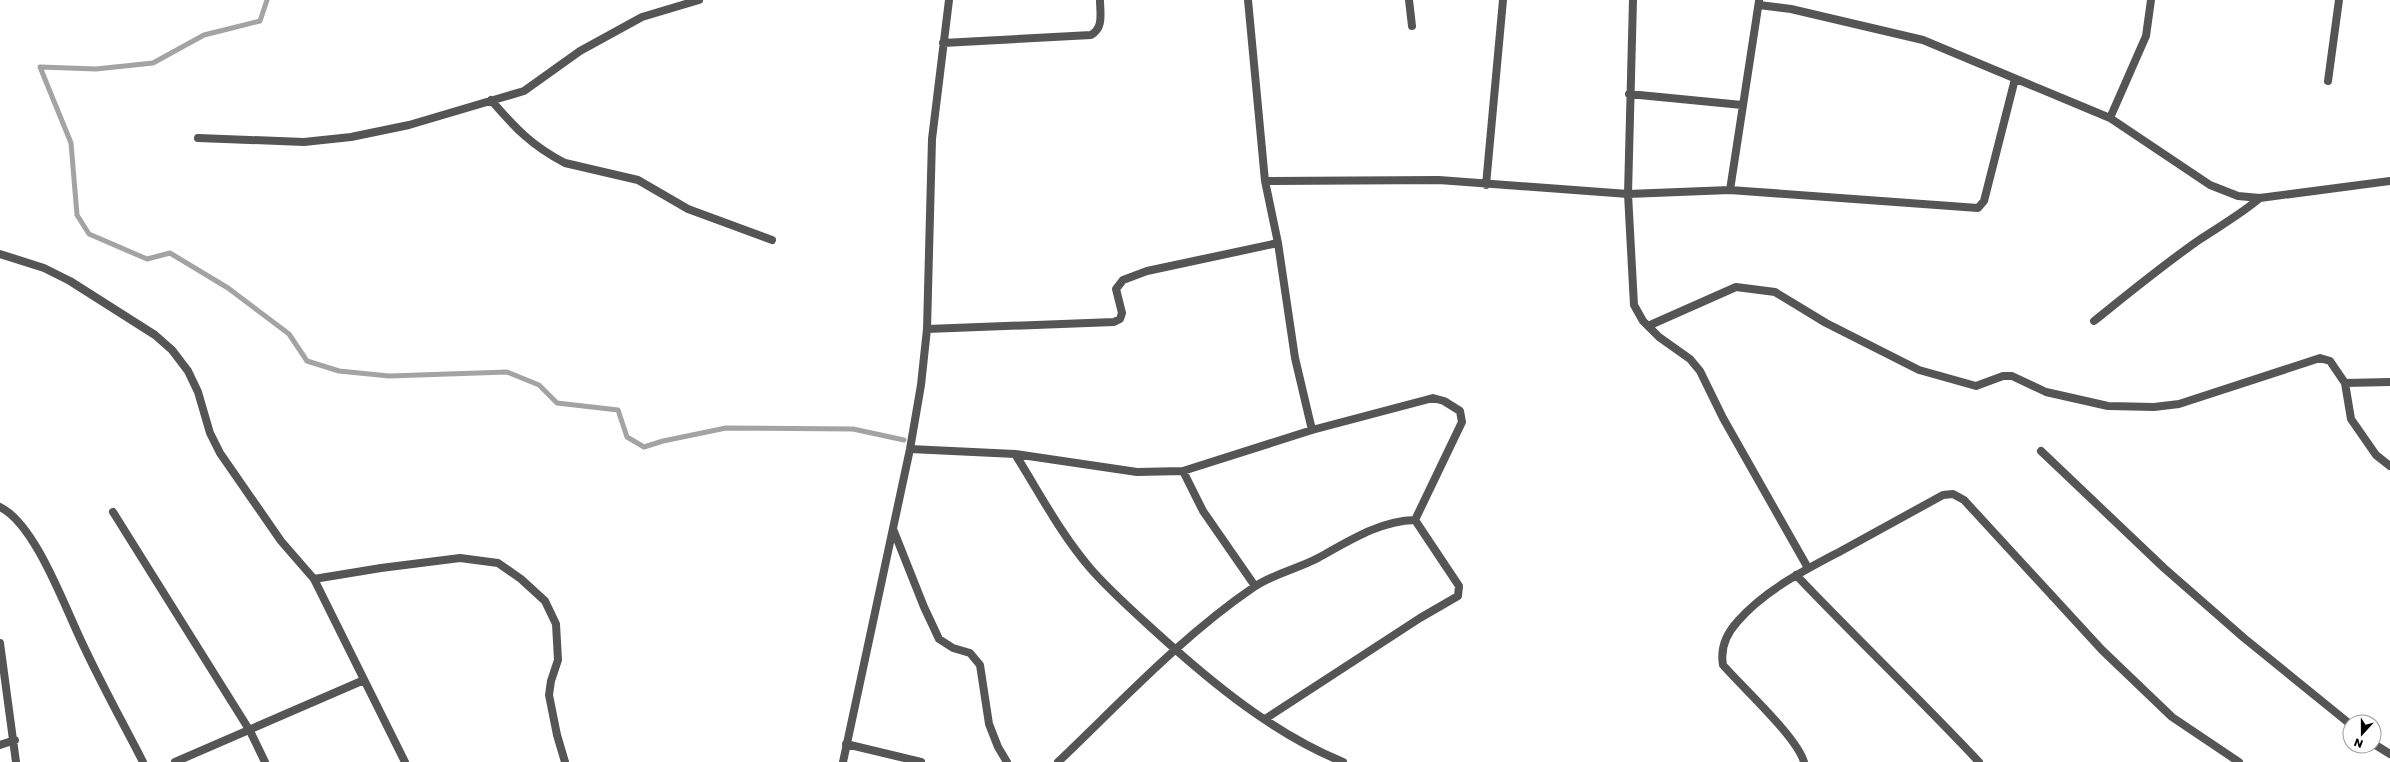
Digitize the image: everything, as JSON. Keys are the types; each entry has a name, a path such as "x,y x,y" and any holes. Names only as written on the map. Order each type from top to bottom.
{"street":[{"path":"198,138 304,142 327,141 409,125 524,90 580,51 642,17 699,0"},
{"path":"843,762 910,449 921,385 927,329 932,140 949,0"},
{"path":"943,43 1091,36 1098,32 1100,25 1100,0"},
{"path":"1248,0 1265,181 1278,243 1295,358 1312,430"},
{"path":"1409,0 1412,26"},
{"path":"1486,185 1503,0"},
{"path":"1633,0 1629,94 1628,194 1634,305 1648,326 1659,337 1690,359 1700,371 1723,418 1808,568"},
{"path":"2110,118 2146,36 2151,0"},
{"path":"2328,82 2339,0"},
{"path":"1730,190 1759,2 1923,40 2110,118 2215,188 2238,196 2260,198 2390,181"},
{"path":"1265,181 1439,180 1486,185 1628,194 1730,190 1978,208 1984,201 2015,79"},
{"path":"1629,94 1742,105"},
{"path":"490,100 523,137 560,160 638,180 688,209 772,240"},
{"path":"2094,321 2156,271 2200,240 2238,216 2260,198"},
{"path":"927,329 1114,322 1120,319 1122,313 1116,289 1123,280 1147,271 1278,243"},
{"path":"0,254 44,268 70,281 155,335 172,350 188,371 198,392 210,433 220,453 281,541 314,579 405,762"},
{"path":"1648,326 1736,287 1775,292 1826,323 1919,370 1976,386 2004,376 2012,376 2046,392 2108,406 2154,407 2179,404 2320,358 2330,361 2345,383 2351,419 2376,455 2390,466"},
{"path":"2345,383 2390,382"},
{"path":"910,449 1015,454 1137,472 1183,471 1312,430 1433,398 1454,406 1460,412 1462,422 1415,520"},
{"path":"2041,451 2164,568 2244,638 2342,718"},
{"path":"1015,454 1057,523 1090,567 1117,596 1175,650 1265,719 1314,749 1343,762"},
{"path":"1183,471 1203,511 1255,586"},
{"path":"1804,762 1801,752 1723,665 1721,651 1727,636 1738,620 1763,598 1796,575 1943,495 1953,494 1964,500 2102,650 2172,717 2239,762"},
{"path":"0,507 18,520 41,556 85,651 143,762"},
{"path":"113,512 250,731 265,762"},
{"path":"1058,762 1175,650 1255,586 1299,568 1381,526 1396,520 1415,520"},
{"path":"1265,719 1420,618 1458,596 1459,586 1415,520"},
{"path":"893,529 924,607 939,639 953,648 970,654 980,665 989,724 998,748 1007,762"},
{"path":"314,579 381,568 460,558 498,563 521,579 544,601 556,624 558,660 551,681 549,695 557,735 565,762"},
{"path":"1796,575 1860,642 1902,681 1979,762"},
{"path":"0,643 15,740 16,762"},
{"path":"174,762 250,731 364,680"},
{"path":"0,745 15,740"},
{"path":"846,744 921,762"}],"waterway":[{"path":"267,0 260,21 204,35 153,63 96,69 40,67 71,143 77,215 89,234 147,259 170,253 228,288 289,334 307,361 339,371 389,376 507,372 539,385 557,403 618,410 627,437 644,447 663,441 726,428 853,429 904,440"}]}
